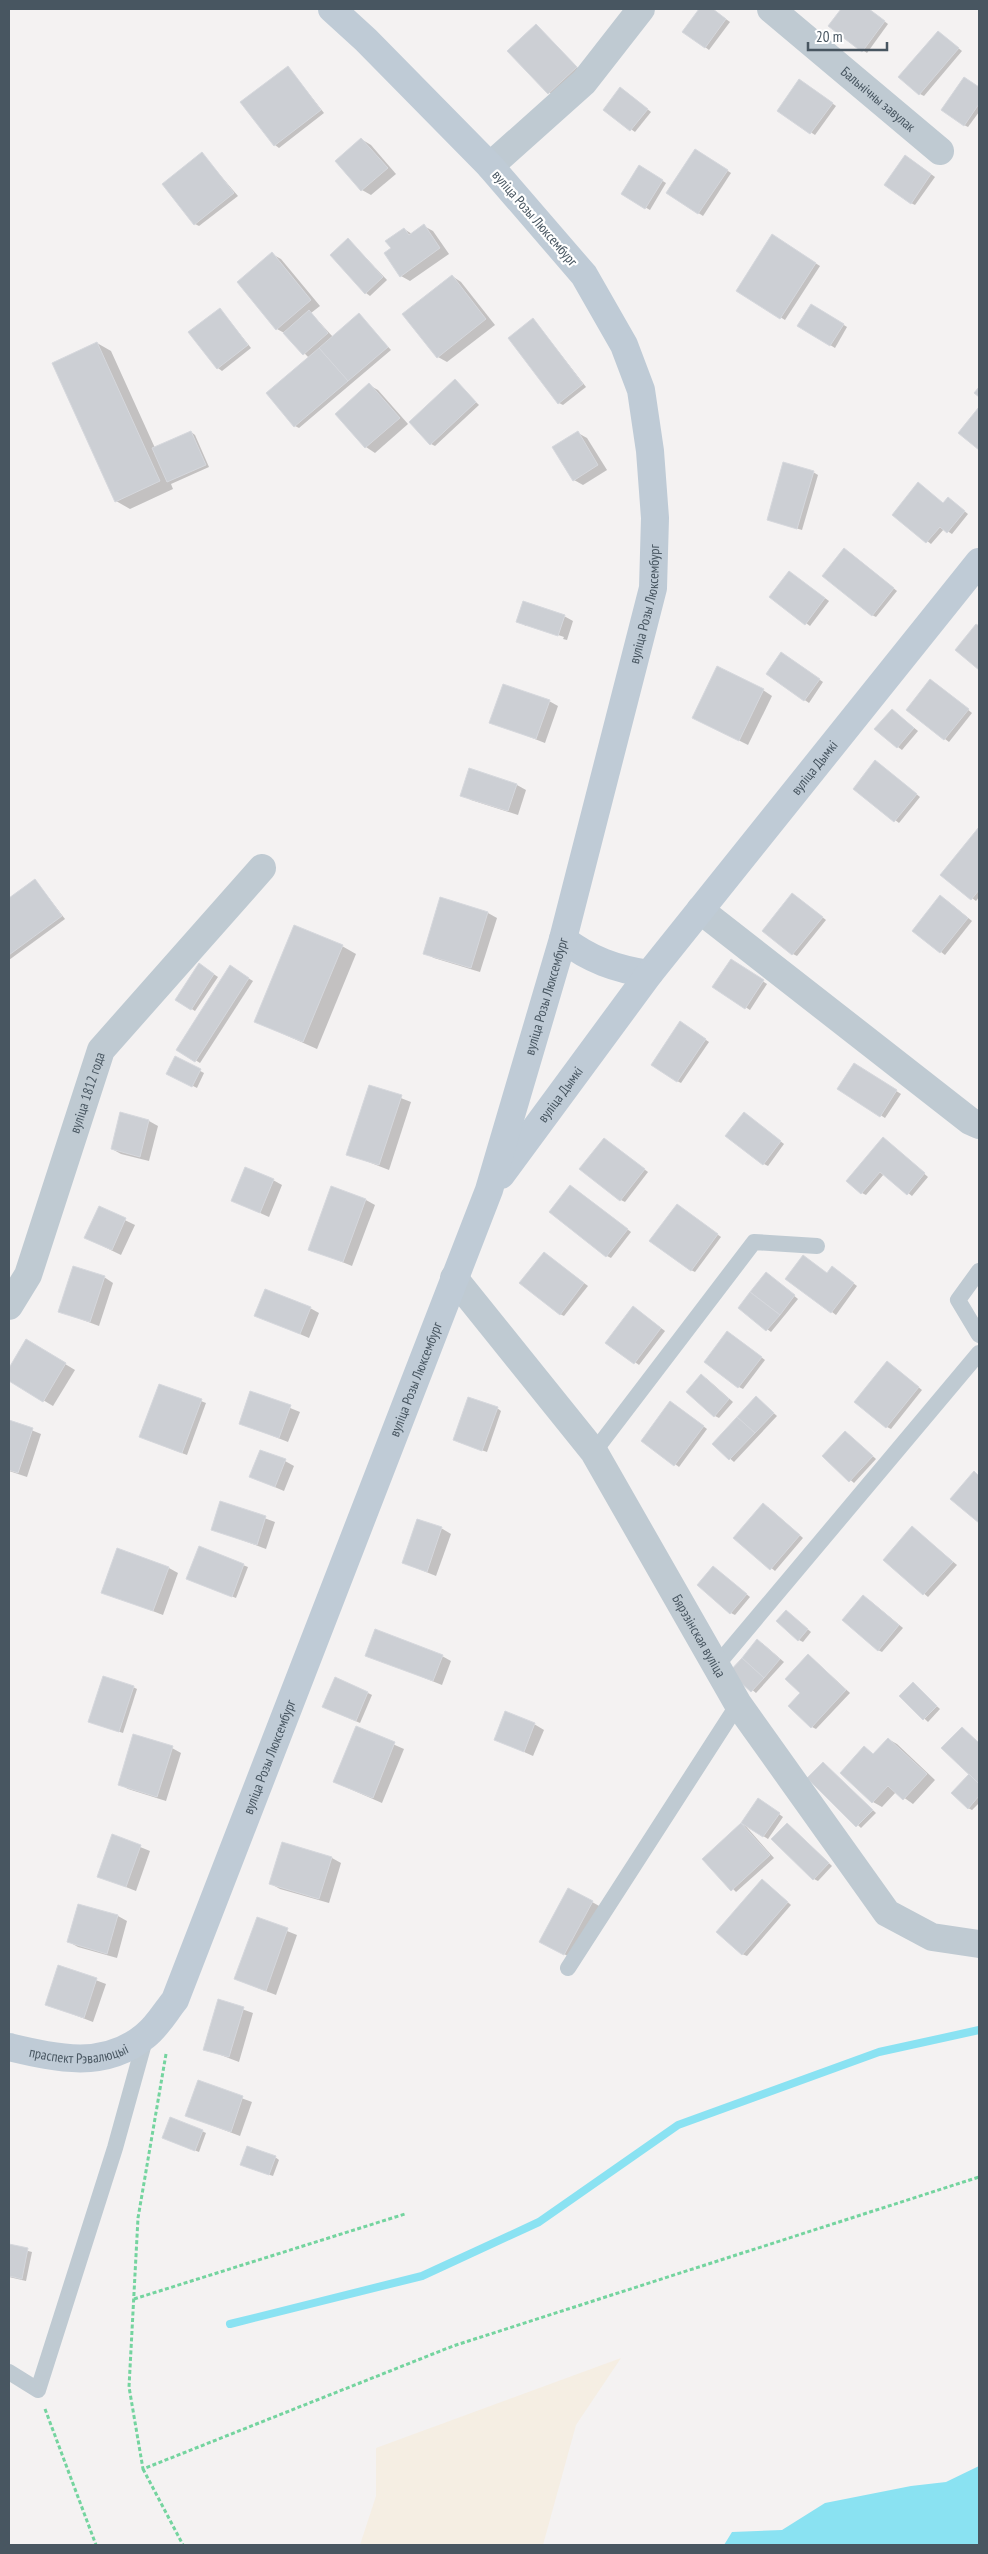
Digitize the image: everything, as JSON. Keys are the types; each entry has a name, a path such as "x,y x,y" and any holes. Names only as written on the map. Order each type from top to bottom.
{"main road":[{"name":"вуліца Розы Люксембург","path":"156,2042 175,2000 489,1190 562,940 653,588 655,518 650,451 641,390 624,345 584,275 490,166 366,40 332,9"},
{"name":"вуліца Дымкі","path":"489,1190 649,974 979,562"},
{"path":"562,940 582,954 603,964 649,974"},
{"name":"праспект Рэвалюцыі","path":"9,2047 86,2060 116,2054 156,2042"}],"street":[{"path":"490,166 584,82 641,9"},
{"name":"Бальнічны завулак","path":"771,9 940,151"},
{"name":"вуліца 1812 года","path":"9,1306 28,1275 101,1050 262,868"},
{"path":"700,910 970,1121 979,1125"},
{"name":"Бярэзінская вуліца","path":"454,1278 594,1452 738,1704 887,1913 932,1937 979,1944"}],"lane":[{"path":"594,1452 754,1242 816,1246"},
{"path":"979,1270 958,1300 979,1335"},
{"path":"717,1665 979,1353"},
{"path":"568,1968 738,1704"},
{"path":"9,2372 38,2390 115,2148 156,2042"}],"path":[{"path":"156,2042 138,2218 129,2387 143,2469 183,2545"},
{"path":"143,2469 453,2346 979,2177"},
{"path":"134,2299 405,2214"},
{"path":"38,2390 96,2545"}],"sand":[{"path":"621,2358 576,2425 543,2545 360,2545 376,2496 376,2448"}],"water":[{"path":"979,2466 979,2545 724,2545 732,2532 782,2530 825,2503 911,2486 946,2482"}],"building":[{"path":"699,9 713,9 726,19 705,48 682,32"},
{"path":"841,9 869,9 885,21 862,52 828,26"},
{"path":"536,24 577,67 548,94 507,51"},
{"path":"938,31 959,48 919,95 898,77"},
{"path":"288,66 321,110 274,146 240,102"},
{"path":"964,77 979,87 979,104 964,126 941,110"},
{"path":"799,79 833,103 810,134 777,111"},
{"path":"620,87 648,109 630,131 603,110"},
{"path":"361,138 388,168 361,191 335,161"},
{"path":"695,149 728,170 698,214 666,193"},
{"path":"202,152 234,193 194,225 162,184"},
{"path":"905,155 931,174 911,204 884,185"},
{"path":"639,165 663,180 645,209 621,194"},
{"path":"424,224 440,248 400,277 384,253 391,248 385,241 404,228 409,235"},
{"path":"772,234 816,263 780,319 736,291"},
{"path":"348,238 383,277 365,294 330,255"},
{"path":"272,252 311,300 276,330 237,282"},
{"path":"452,275 486,319 437,358 402,314"},
{"path":"811,304 844,324 830,346 797,326"},
{"path":"220,308 248,345 217,369 188,332"},
{"path":"309,310 328,333 303,355 283,333"},
{"path":"359,313 388,347 348,381 319,348"},
{"path":"533,318 583,384 558,404 508,338"},
{"path":"97,342 160,481 115,502 52,363"},
{"path":"319,348 348,381 294,427 266,393"},
{"path":"455,379 476,402 430,445 409,422"},
{"path":"369,383 400,418 365,448 335,414"},
{"path":"979,387 979,397 974,393"},
{"path":"979,407 979,450 958,433"},
{"path":"191,431 206,465 167,482 152,448"},
{"path":"578,431 598,465 573,481 552,447"},
{"path":"783,462 814,471 797,529 767,520"},
{"path":"918,482 943,503 948,497 965,511 947,533 940,527 926,543 892,515"},
{"path":"844,548 894,588 872,616 822,576"},
{"path":"789,571 825,598 805,625 769,597"},
{"path":"523,601 565,615 558,636 516,622"},
{"path":"976,624 979,626 979,670 955,650"},
{"path":"781,652 820,679 804,701 766,674"},
{"path":"717,666 764,689 739,741 692,718"},
{"path":"930,679 969,709 944,740 906,710"},
{"path":"503,684 550,700 536,739 489,723"},
{"path":"892,709 914,728 897,748 874,729"},
{"path":"875,760 917,794 894,822 853,789"},
{"path":"469,768 517,784 508,811 460,796"},
{"path":"979,827 979,890 971,900 940,875"},
{"path":"35,879 62,916 9,955 9,898"},
{"path":"792,893 823,917 792,955 762,931"},
{"path":"940,895 968,918 940,953 912,931"},
{"path":"440,897 488,912 471,968 423,954"},
{"path":"294,925 343,945 303,1042 254,1022"},
{"path":"731,959 764,980 745,1009 712,987"},
{"path":"199,963 214,974 191,1010 175,1000"},
{"path":"230,965 249,978 195,1062 176,1050"},
{"path":"680,1021 706,1039 677,1082 651,1065"},
{"path":"175,1056 201,1069 192,1087 166,1074"},
{"path":"854,1063 897,1090 880,1117 837,1089"},
{"path":"369,1085 402,1095 379,1165 346,1155"},
{"path":"120,1112 149,1120 140,1157 111,1149"},
{"path":"744,1112 781,1141 763,1165 725,1136"},
{"path":"883,1137 925,1173 907,1195 880,1172 861,1194 846,1181"},
{"path":"604,1138 645,1169 620,1201 579,1169"},
{"path":"245,1167 274,1179 260,1213 231,1201"},
{"path":"570,1185 628,1229 606,1257 549,1212"},
{"path":"331,1186 366,1199 343,1262 308,1250"},
{"path":"677,1204 718,1234 691,1271 649,1241"},
{"path":"99,1206 126,1218 112,1250 84,1238"},
{"path":"544,1252 584,1283 560,1315 519,1283"},
{"path":"803,1255 827,1273 832,1266 854,1283 831,1313 785,1279"},
{"path":"73,1266 105,1276 90,1322 58,1312"},
{"path":"766,1272 795,1295 780,1315 750,1292"},
{"path":"265,1289 311,1307 300,1334 254,1316"},
{"path":"750,1292 780,1315 766,1331 738,1308"},
{"path":"633,1306 661,1328 634,1364 605,1343"},
{"path":"727,1331 762,1357 738,1388 704,1362"},
{"path":"26,1339 66,1363 43,1402 9,1381 9,1368"},
{"path":"887,1361 919,1387 886,1428 854,1402"},
{"path":"701,1374 729,1399 714,1417 686,1392"},
{"path":"159,1384 202,1399 182,1453 139,1437"},
{"path":"250,1391 291,1405 279,1438 239,1424"},
{"path":"756,1396 774,1413 755,1433 737,1417"},
{"path":"468,1397 498,1407 482,1451 453,1440"},
{"path":"670,1401 704,1426 674,1466 641,1441"},
{"path":"737,1417 755,1433 729,1460 712,1444"},
{"path":"9,1420 33,1428 18,1473 9,1470"},
{"path":"845,1431 873,1456 849,1482 822,1456"},
{"path":"260,1450 286,1459 275,1487 249,1477"},
{"path":"974,1471 979,1476 979,1523 950,1499"},
{"path":"220,1501 266,1516 257,1545 211,1530"},
{"path":"763,1503 800,1535 770,1570 733,1538"},
{"path":"417,1519 442,1527 427,1572 402,1563"},
{"path":"912,1526 953,1562 923,1595 883,1560"},
{"path":"199,1546 244,1564 232,1597 186,1579"},
{"path":"117,1548 169,1567 153,1611 101,1593"},
{"path":"713,1566 747,1594 730,1614 697,1585"},
{"path":"863,1595 899,1625 878,1651 842,1620"},
{"path":"786,1610 808,1629 798,1641 776,1621"},
{"path":"375,1629 443,1655 433,1681 365,1656"},
{"path":"757,1639 780,1659 764,1678 742,1658"},
{"path":"808,1654 846,1690 811,1728 788,1706 800,1693 785,1679"},
{"path":"742,1658 764,1678 751,1692 729,1672"},
{"path":"103,1676 134,1686 119,1732 88,1722"},
{"path":"335,1677 368,1692 356,1721 322,1707"},
{"path":"913,1682 937,1706 923,1720 899,1696"},
{"path":"505,1711 535,1723 524,1752 494,1740"},
{"path":"356,1726 395,1742 373,1798 333,1782"},
{"path":"962,1727 979,1743 979,1784 941,1748"},
{"path":"133,1734 173,1746 157,1797 118,1785"},
{"path":"888,1738 927,1774 903,1800 888,1786 872,1803 840,1773 864,1746 873,1754"},
{"path":"823,1762 873,1810 856,1827 807,1778"},
{"path":"969,1774 979,1784 979,1796 968,1809 951,1793"},
{"path":"758,1798 780,1813 763,1837 741,1823"},
{"path":"741,1823 770,1855 731,1891 702,1859"},
{"path":"787,1823 829,1863 813,1880 771,1839"},
{"path":"112,1834 141,1845 126,1887 97,1877"},
{"path":"282,1842 332,1857 319,1899 269,1884"},
{"path":"762,1879 788,1902 742,1955 716,1932"},
{"path":"568,1888 593,1901 564,1955 539,1942"},
{"path":"78,1904 118,1915 107,1954 67,1942"},
{"path":"257,1917 288,1928 266,1991 234,1979"},
{"path":"58,1965 97,1978 84,2018 45,2005"},
{"path":"218,1999 244,2007 229,2057 203,2050"},
{"path":"198,2080 243,2096 231,2132 185,2116"},
{"path":"170,2117 203,2130 195,2151 162,2138"},
{"path":"247,2146 276,2156 269,2175 240,2165"},
{"path":"9,2244 28,2248 22,2279 9,2276"}],"waterway":[{"path":"230,2324 422,2276 539,2222 678,2125 879,2052 979,2030"}]}
